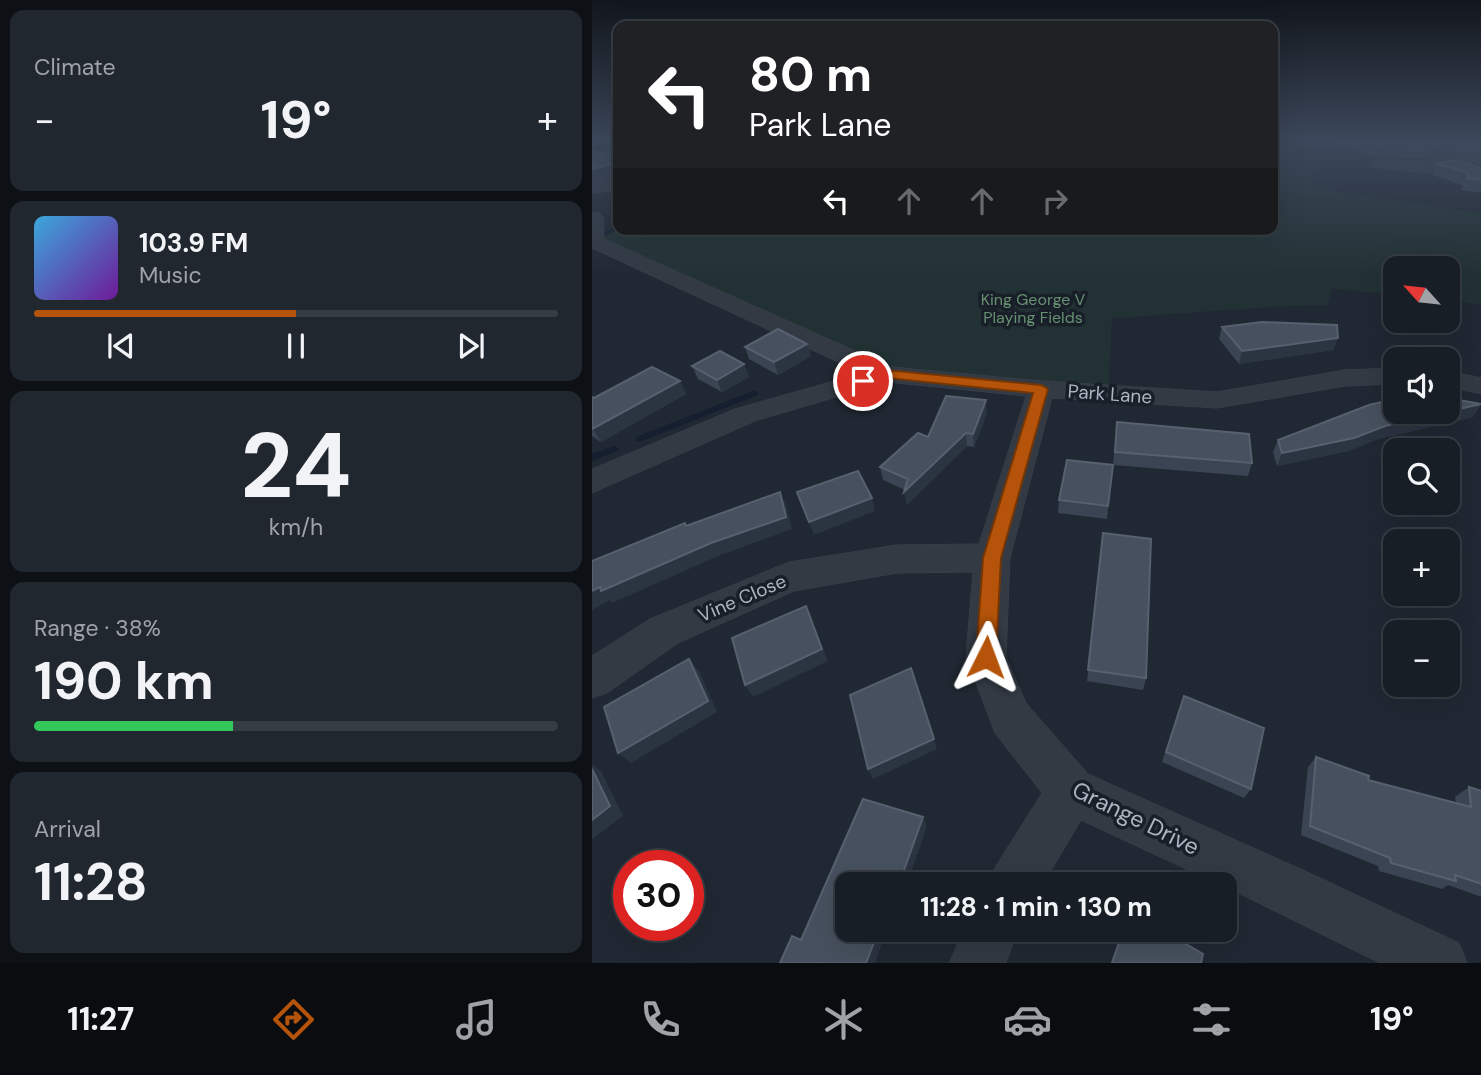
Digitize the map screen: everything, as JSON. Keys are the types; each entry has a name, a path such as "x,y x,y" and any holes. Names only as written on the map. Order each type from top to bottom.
{"street":[{"path":"598,216 594,242 886,374"},
{"name":"Park Lane","path":"592,482 745,415 886,374 1041,389 1217,400 1345,377 1383,376"},
{"path":"1460,381 1482,386"},
{"name":"Grange Drive","path":"1041,389 992,558 986,657 1010,718 1071,791 1287,889 1439,963"},
{"name":"Vine Close","path":"592,680 664,631 789,577 897,559 992,558"},
{"path":"1021,872 1071,791"},
{"path":"978,963 986,942"}],"green space":[{"name":"King George V Playing Fields","path":"1278,187 1312,187 1481,213 1481,305 1460,302 1460,256 1383,256 1383,293 1332,289 1327,305 1112,318 1108,394 886,374 597,240 613,232 613,235 1278,235"}],"building":[{"path":"1262,322 1337,325 1338,338 1242,351 1222,327"},
{"path":"778,329 807,344 774,362 745,347"},
{"path":"720,351 744,364 717,380 692,366"},
{"path":"652,367 680,381 592,429 592,397"},
{"path":"946,396 986,400 973,434 966,433 904,492 908,479 880,467 918,433 928,437"},
{"path":"1460,400 1481,404 1460,409"},
{"path":"1383,402 1383,424 1394,424 1354,438 1282,453 1278,440"},
{"path":"1117,422 1249,434 1252,463 1115,452"},
{"path":"1067,460 1113,465 1108,506 1059,500"},
{"path":"858,471 872,498 809,522 797,492"},
{"path":"780,492 786,517 711,543 601,591 600,587 592,591 592,561 685,523 686,526"},
{"path":"1103,533 1151,539 1146,678 1088,670"},
{"path":"806,606 822,649 745,685 732,638"},
{"path":"689,659 708,701 618,753 604,707"},
{"path":"911,668 934,739 868,769 850,695"},
{"path":"1184,696 1264,728 1251,789 1166,752"},
{"path":"1316,757 1369,776 1368,780 1471,807 1469,787 1482,791 1482,884 1455,875 1456,881 1391,863 1390,858 1310,826"},
{"path":"592,769 610,806 592,820"},
{"path":"863,799 923,817 903,872 835,872 835,942 874,942 866,963 780,963 792,936 801,940"},
{"path":"1119,942 1182,942 1203,954 1201,963 1112,963"}],"waterway":[{"path":"597,238 613,230"},
{"path":"639,439 755,393"},
{"path":"592,458 614,449"}],"route":[{"path":"863,381 886,374 1041,389 992,558 986,657"}]}
